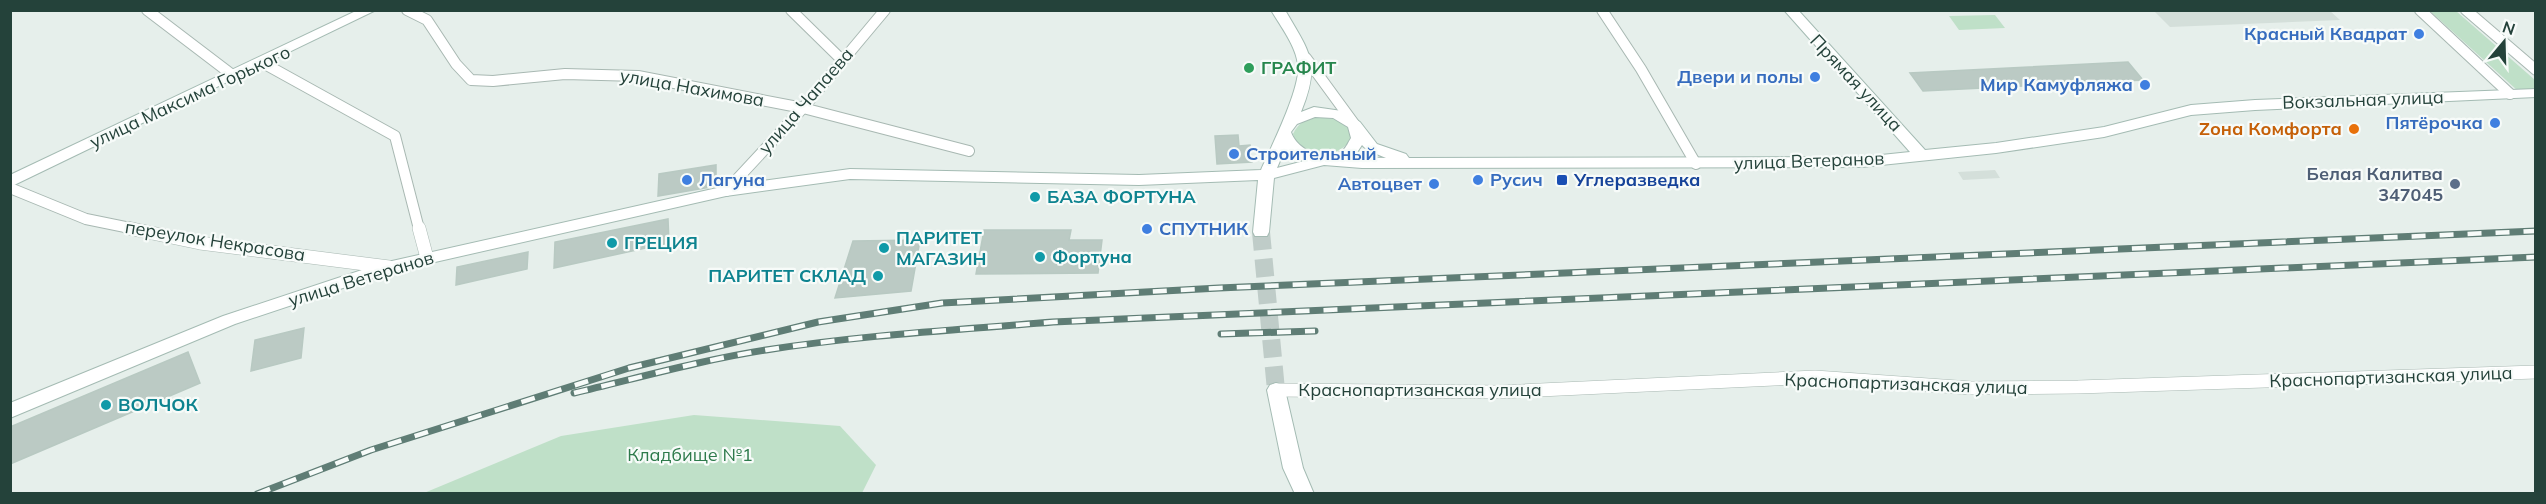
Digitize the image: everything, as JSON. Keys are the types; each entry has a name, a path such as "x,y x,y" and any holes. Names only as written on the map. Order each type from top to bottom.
{"main road":[{"name":"улица Максима Горького","path":"10,182 370,10"},
{"path":"1262,232 1263,196 1267,174 1306,79 1306,58 1278,10"},
{"name":"Прямая улица","path":"1790,10 1921,155"},
{"name":"Вокзальная улица","path":"2191,110 2255,105 2535,93"},
{"name":"улица Ветеранов","path":"1422,162 1696,164 1862,162 1996,148 2104,132 2191,110"},
{"path":"1326,112 1347,119 1372,147 1383,153 1422,162 1362,163 1311,159 1294,152 1284,140 1286,130 1303,115 1326,112"},
{"path":"1326,160 1353,150 1358,144 1357,129"},
{"name":"улица Ветеранов","path":"10,411 229,320 388,267 726,191 850,174 1139,180 1267,174 1326,160"},
{"path":"1276,390 1293,468 1305,494"}],"street":[{"path":"147,10 235,76"},
{"name":"улица Нахимова","path":"407,10 427,20 456,64 471,80 493,81 566,74 638,76 803,108 969,151"},
{"path":"791,10 842,60"},
{"name":"улица Чапаева","path":"726,191 803,108 885,10"},
{"path":"1602,10 1641,69 1696,164"},
{"path":"2420,10 2510,93"},
{"path":"2466,10 2535,70"},
{"path":"1306,58 1357,129"},
{"path":"263,63 395,136 428,258"},
{"name":"переулок Некрасова","path":"10,188 86,219 166,236 200,243 388,267"},
{"name":"Краснопартизанская улица","path":"1276,390 1499,392 1815,377 1971,388 2078,387 2535,372"}],"shaded area":[{"path":"2154,11 2330,11 2340,20 2170,27"},
{"path":"1995,170 2000,178 1963,180 1958,172"}],"green space":[{"path":"2430,11 2456,11 2535,80 2535,91 2518,91"},
{"path":"1995,15 2005,28 1959,30 1949,16"},
{"path":"1317,117 1341,121 1351,130 1351,139 1342,148 1330,154 1315,155 1302,149 1293,134 1302,122"},
{"name":"Кладбище №1","path":"694,415 840,426 876,465 862,493 424,493 561,436"}],"building":[{"path":"2128,62 2143,80 1923,91 1910,73"},
{"name":"Строительный","path":"1238,135 1239,146 1250,145 1252,162 1217,164 1215,136"},
{"name":"Лагуна","path":"716,165 716,186 658,196 659,174"},
{"name":"ГРЕЦИЯ","path":"668,219 669,243 554,268 555,242"},
{"name":"Фортуна","path":"984,230 1071,230 1069,240 1102,240 1098,273 976,274"},
{"name":"ПАРИТЕТ СКЛАД","path":"920,240 911,291 835,298 853,241"},
{"path":"528,252 527,269 456,285 457,267"},
{"path":"304,328 301,358 251,371 255,340"},
{"name":"ВОЛЧОК","path":"188,352 200,383 10,464 10,427"}],"tunnel":[{"path":"1261,232 1276,390"}],"railway":[{"path":"257,494 371,450 629,368 818,322 942,303 1219,288 2536,231"},
{"path":"574,393 694,364 766,350 873,337 1053,322 2536,257"},
{"path":"1221,334 1315,331"}],"place":[{"name":"Красный Квадрат","path":"2419,34"},
{"name":"ГРАФИТ","path":"1249,68"},
{"name":"Двери и полы","path":"1815,77"},
{"name":"Мир Камуфляжа","path":"2145,85"},
{"name":"Пятёрочка","path":"2495,123"},
{"name":"Zона Комфорта","path":"2354,129"},
{"name":"Строительный","path":"1234,154"},
{"name":"Лагуна","path":"687,180"},
{"name":"Русич","path":"1478,180"},
{"name":"Углеразведка","path":"1562,180"},
{"name":"Автоцвет","path":"1434,184"},
{"name":"Белая Калитва 347045","path":"2455,184"},
{"name":"БАЗА ФОРТУНА","path":"1035,197"},
{"name":"СПУТНИК","path":"1147,229"},
{"name":"ГРЕЦИЯ","path":"612,243"},
{"name":"ПАРИТЕТ МАГАЗИН","path":"884,248"},
{"name":"Фортуна","path":"1040,257"},
{"name":"ПАРИТЕТ СКЛАД","path":"878,276"},
{"name":"ВОЛЧОК","path":"106,405"}]}
